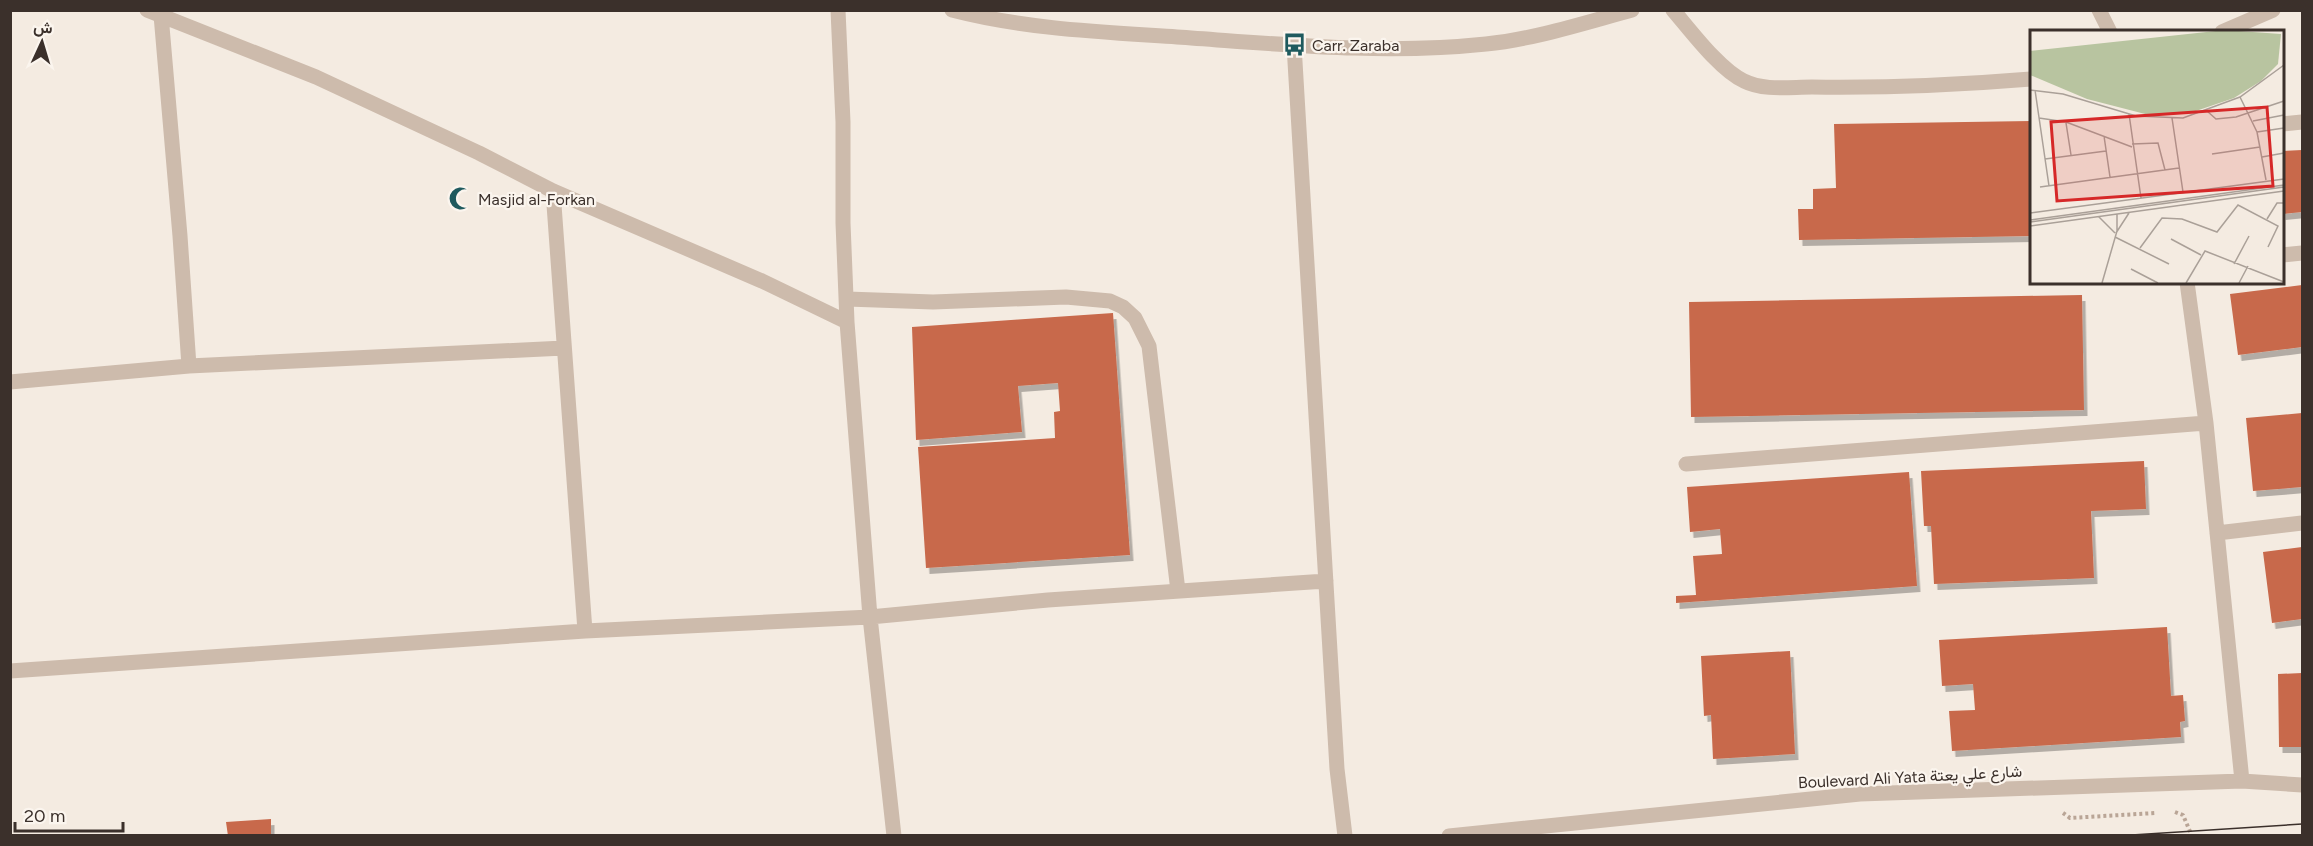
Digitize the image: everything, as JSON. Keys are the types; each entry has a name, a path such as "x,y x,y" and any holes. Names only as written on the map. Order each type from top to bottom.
{"street":[{"path":"838,10 847,322 870,617 894,836"},
{"path":"952,10 987,19 1061,28 1346,50 1404,50 1487,44 1542,33 1632,10"},
{"path":"1673,10 1718,60 1742,80 1759,87 1862,87 2030,79"},
{"path":"2099,10 2109,30"},
{"path":"2228,30 2273,10"},
{"path":"189,366 180,236 154,13 316,77 479,153 553,191 762,281 847,322"},
{"path":"1294,45 1336,769 1346,836"},
{"path":"2283,124 2302,122"},
{"path":"553,191 585,631"},
{"path":"2283,255 2302,253"},
{"path":"2187,284 2206,423 2242,781"},
{"path":"847,299 933,302 1066,297 1110,301 1123,307 1135,318 1149,346 1154,372 1178,591"},
{"path":"10,382 189,366 564,348"},
{"path":"1686,464 2206,423"},
{"path":"2217,534 2302,523"},
{"path":"10,671 585,631 870,617 1326,581"},
{"name":"Boulevard Ali Yata شارع علي يعتة","path":"1449,836 1860,794 2242,781 2302,785"}],"building":[{"path":"2030,121 2030,236 1799,240 1798,209 1813,209 1813,189 1836,188 1834,124"},
{"path":"2302,150 2302,212 2283,214 2283,151"},
{"path":"2302,285 2302,347 2238,355 2230,294"},
{"path":"2082,295 2084,410 1691,417 1689,302"},
{"path":"1113,313 1130,555 926,568 918,447 1055,438 1054,412 1060,411 1058,383 1018,386 1022,432 916,440 912,327"},
{"path":"2302,413 2302,487 2253,491 2246,418"},
{"path":"2144,461 2146,509 2091,511 2094,578 1934,584 1931,526 1924,526 1921,471"},
{"path":"1909,472 1917,586 1676,603 1676,596 1696,595 1693,556 1722,554 1720,529 1690,532 1687,487"},
{"path":"2302,547 2302,619 2272,623 2263,552"},
{"path":"2167,627 2171,696 2183,695 2185,721 2180,722 2181,737 1952,751 1949,711 1975,710 1973,684 1942,686 1939,640"},
{"path":"1790,651 1795,754 1713,759 1711,715 1704,716 1701,656"},
{"path":"2302,673 2302,747 2279,747 2278,674"},
{"path":"271,819 271,836 228,836 226,822"}],"tram line":[{"path":"2116,836 2302,824"}],"place":[{"name":"Carr. Zaraba","path":"1294,45"},
{"name":"Masjid al-Forkan","path":"460,199"}]}
